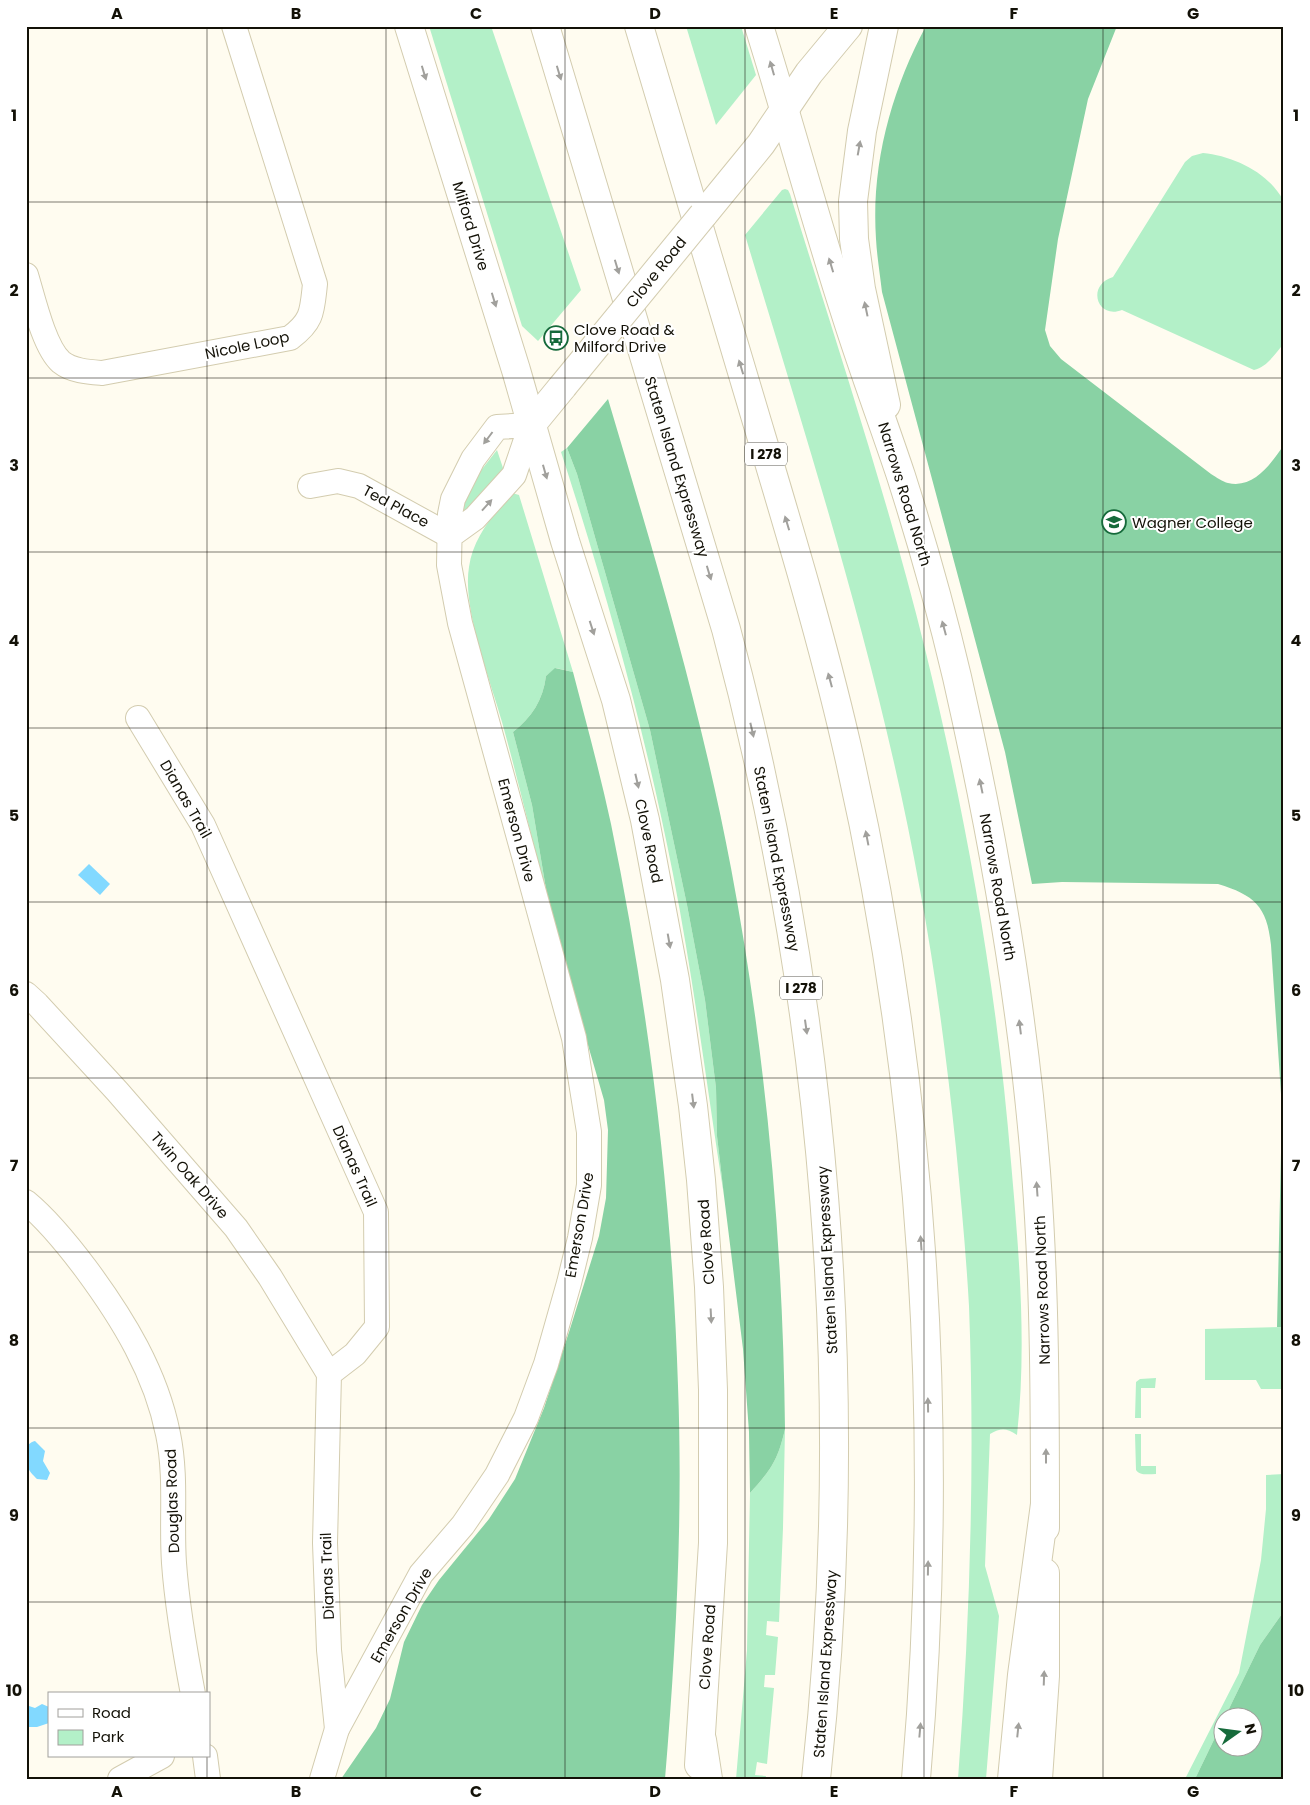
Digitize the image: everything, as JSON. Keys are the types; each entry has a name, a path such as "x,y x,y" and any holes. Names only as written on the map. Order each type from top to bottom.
{"main road":[{"name":"Milford Drive","path":"409,26 531,426"},
{"name":"Staten Island Expressway","path":"545,26 736,666 774,834 800,982 820,1144 829,1256 834,1376 833,1559 825,1690 816,1779"},
{"name":"I 278","path":"639,26 806,589 846,739 885,936 901,1041 913,1140 925,1295 928,1406 928,1521 925,1655 916,1779"},
{"name":"Narrows Road North","path":"759,26 846,316 901,477 933,586 956,673 988,821 1013,975 1031,1119 1039,1220 1045,1369 1045,1676 1038,1779"},
{"name":"Clove Road","path":"697,1779 702,1740 713,1543 714,1415 709,1287 694,1106 664,912 635,774 616,700 564,541 531,426 761,144 809,74 848,26"},
{"path":"884,26 858,160 853,201 853,219 861,288 901,477"},
{"path":"1012,1779 1022,1676 1045,1504"},
{"path":"702,1740 708,1779"}],"street":[{"name":"Nicole Loop","path":"26,275 47,342 54,355 63,364 83,372 102,373 290,338 303,328 312,311 315,284 234,26"},
{"path":"450,536 476,518 514,474 531,426"},
{"name":"Emerson Drive","path":"322,1779 337,1729 422,1574 463,1525 497,1475 526,1418 546,1364 567,1291 580,1238 589,1185 589,1132 574,1038 456,605 449,565 452,499 473,459 497,427 531,426"},
{"name":"Ted Place","path":"310,486 338,480 359,486 450,536"},
{"name":"Dianas Trail","path":"138,718 203,825 376,1212 376,1327 355,1354 329,1374 325,1543 329,1650 337,1729"},
{"name":"Twin Oak Drive","path":"26,994 117,1091 236,1228 270,1277 329,1374"},
{"name":"Douglas Road","path":"26,1202 47,1220 101,1289 134,1342 155,1385 168,1435 174,1488 174,1563 186,1658 193,1692"},
{"path":"120,1779 158,1758"},
{"path":"205,1758 208,1779"}],"green space":[{"path":"429,26 491,26 581,290 538,341 522,326"},
{"path":"686,26 741,26 756,75 716,125"},
{"name":"Wagner College","path":"926,26 1117,26 1088,99 1058,239 1045,330 1050,346 1061,359 1224,482 1238,484 1254,478 1268,467 1284,445 1284,1327 1277,1327 1282,1109 1271,945 1262,911 1250,898 1218,884 1062,882 1032,884 1005,752 882,292 875,211 880,156 893,102"},
{"path":"1203,153 1226,158 1249,167 1268,181 1284,203 1284,343 1267,363 1254,370 1122,310 1113,312 1106,310 1098,300 1097,294 1100,287 1105,281 1113,277 1185,162 1192,156"},
{"path":"785,189 790,194 861,422 895,537 926,653 955,779 967,842 979,906 998,1033 1017,1230 1022,1333 1017,1435 1004,1430 990,1434 985,1566 999,1616 986,1779 958,1779 966,1661 970,1542 971,1365 965,1246 945,1051 920,890 885,724 842,560 745,235 782,190"},
{"path":"608,399 676,632 706,749 731,868 754,1008 763,1077 781,1288 785,1429 780,1449 773,1464 750,1493 749,1432 743,1349 717,1136 716,1088 705,1000 650,730 577,474 567,448"},
{"path":"567,448 577,474 650,730 687,905 705,1000 716,1088 717,1136 724,1196 687,954 662,820 609,608 561,452"},
{"path":"497,450 504,471 470,511 462,513 460,503 479,473"},
{"path":"512,493 519,495 573,672 556,668 546,676 536,707 513,732 532,805 547,895 508,743 478,644 468,584 471,556 479,537"},
{"path":"555,668 573,672 611,824 637,963 664,1174 675,1315 680,1484 675,1632 665,1779 341,1779 376,1728 390,1699 404,1642 422,1605 439,1580 489,1519 515,1479 544,1408 599,1236 606,1198 608,1130 604,1100 564,963 547,895 532,805 513,732 536,707 546,676"},
{"path":"1284,1327 1284,1389 1261,1389 1256,1380 1205,1380 1205,1329"},
{"path":"1156,1378 1155,1388 1141,1388 1141,1418 1135,1418 1136,1382 1140,1379"},
{"path":"785,1429 779,1622 767,1621 766,1635 778,1637 775,1675 765,1675 764,1687 774,1688 767,1764 757,1762 755,1775 766,1776 765,1779 736,1779 747,1650 750,1493 773,1464 780,1449"},
{"path":"1135,1434 1141,1434 1141,1466 1156,1466 1156,1474 1142,1474 1136,1470"},
{"path":"1284,1474 1284,1611 1260,1645 1229,1708 1221,1708 1239,1673 1261,1560 1266,1509 1266,1475"},
{"path":"1284,1611 1284,1779 1195,1779 1212,1744 1212,1758 1262,1758 1262,1708 1229,1708 1260,1645"},
{"path":"1212,1726 1212,1744 1195,1779 1185,1779"}],"water":[{"path":"89,864 110,884 100,895 78,875"},
{"path":"35,1441 45,1451 43,1461 50,1473 47,1480 37,1479 30,1471 26,1461 27,1447"},
{"path":"42,1704 48,1707 48,1723 37,1727 26,1727 26,1705 35,1708"}],"place":[{"name":"Clove Road & Milford Drive","path":"556,338"},
{"name":"Wagner College","path":"1114,522"}]}
